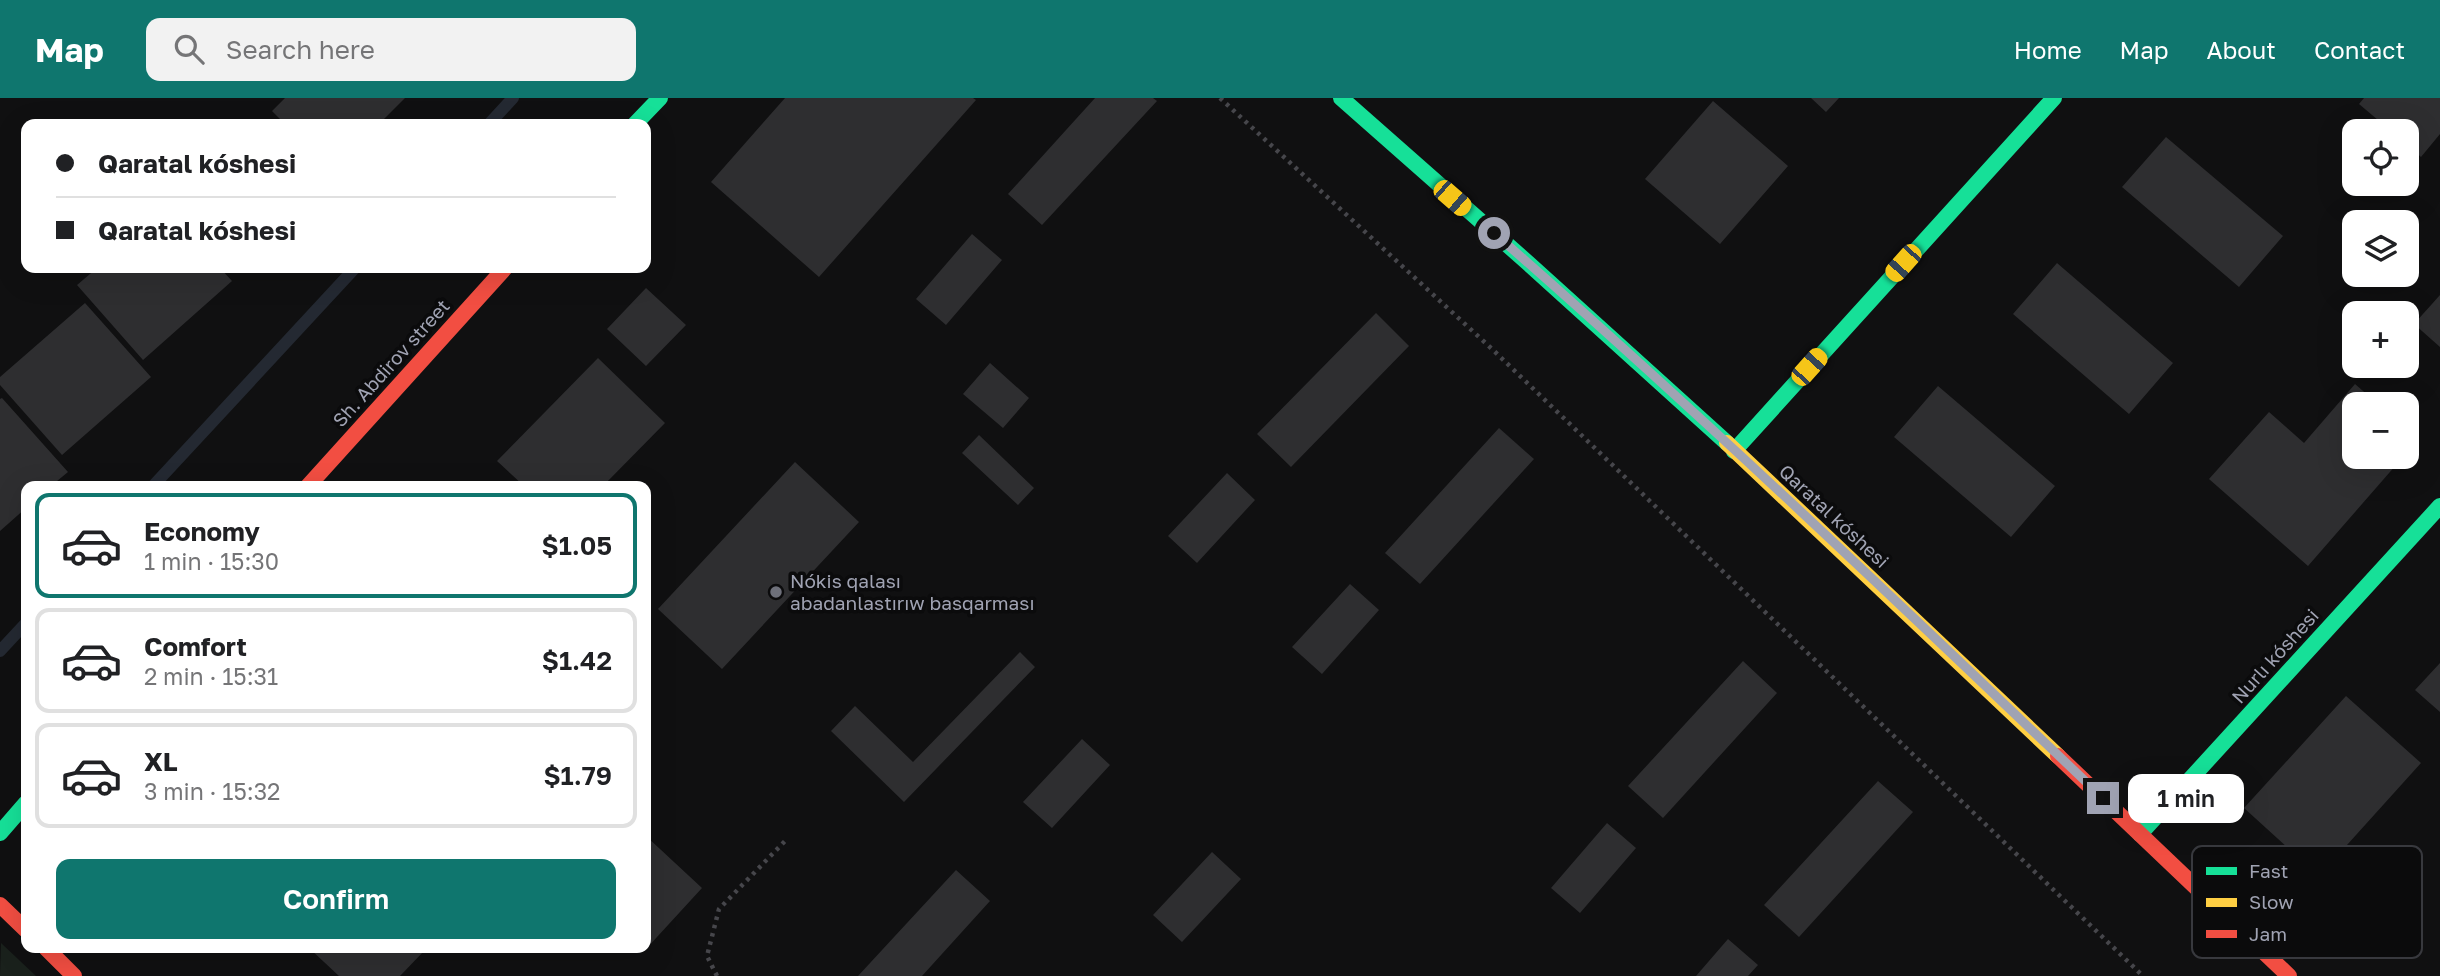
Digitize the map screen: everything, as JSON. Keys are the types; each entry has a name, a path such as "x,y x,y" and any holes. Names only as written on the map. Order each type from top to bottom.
{"street":[{"path":"640,119 660,98"},
{"name":"Qaratal kóshesi","path":"1341,98 1555,287 1734,451 2192,884"},
{"path":"1734,451 2054,98"},
{"name":"Sh. Abdirov street","path":"313,481 500,273"},
{"name":"Nurlı kóshesi","path":"2140,834 2440,506"},
{"path":"0,833 21,809"},
{"path":"0,905 21,925"},
{"path":"51,953 74,976"},
{"name":"Qaratal kóshesi","path":"2270,958 2289,976"}],"path":[{"path":"1220,98 1492,349 2143,976"},
{"path":"717,976 707,956 719,909 786,840"}],"shaded area":[{"path":"1,943 36,976 0,976"}],"building":[{"path":"285,98 405,98 384,119 280,119 272,111"},
{"path":"785,98 976,100 819,277 711,182"},
{"path":"1095,98 1153,98 1157,101 1042,225 1008,194"},
{"path":"1811,98 1839,98 1826,112"},
{"path":"2364,98 2440,98 2440,134 2421,157 2419,119 2377,119 2359,104"},
{"path":"1713,101 1788,166 1720,244 1645,179"},
{"path":"2166,137 2283,236 2239,287 2122,187"},
{"path":"972,234 1002,260 946,325 916,299"},
{"path":"2057,263 2173,363 2129,414 2013,314"},
{"path":"91,273 225,273 232,281 143,360 77,285"},
{"path":"646,288 686,325 646,366 607,329"},
{"path":"2440,295 2440,347 2419,328 2419,318"},
{"path":"85,303 151,377 62,455 0,385 0,377"},
{"path":"1376,313 1409,346 1291,467 1257,434"},
{"path":"598,358 665,423 608,481 519,481 497,461"},
{"path":"990,363 1029,398 1003,428 963,394"},
{"path":"2355,384 2364,392 2348,392"},
{"path":"1938,386 2055,486 2011,537 1894,437"},
{"path":"2,398 68,472 57,481 21,481 21,512 0,531"},
{"path":"2342,399 2342,469 2393,469 2308,566 2209,479 2269,412 2304,443"},
{"path":"1499,428 1534,459 1420,584 1385,553"},
{"path":"979,435 1034,488 1018,505 962,453"},
{"path":"795,462 859,522 722,669 658,609"},
{"path":"1227,473 1255,500 1197,563 1168,536"},
{"path":"1350,584 1379,610 1322,674 1292,647"},
{"path":"1020,652 1035,667 904,802 831,731 855,706 913,762"},
{"path":"1743,661 1777,693 1663,818 1628,786"},
{"path":"2440,663 2440,712 2415,690"},
{"path":"2346,696 2421,763 2346,846 2286,846 2244,808"},
{"path":"1082,739 1110,765 1052,828 1023,802"},
{"path":"1878,781 1913,812 1799,937 1764,905"},
{"path":"1607,823 1636,848 1580,913 1551,888"},
{"path":"651,841 702,888 651,944"},
{"path":"1212,852 1241,879 1182,942 1153,915"},
{"path":"956,870 990,901 922,976 858,976"},
{"path":"1728,939 1758,965 1748,976 1696,976"},
{"path":"314,953 422,953 400,976 339,976"}],"waterway":[{"path":"494,119 513,98"},
{"path":"158,481 350,273"},
{"path":"0,651 21,628"}],"traffic: fast":[{"path":"640,119 660,98"},
{"path":"1341,98 1727,443"},
{"path":"1734,451 2054,98"},
{"path":"2140,834 2440,506"},
{"path":"0,833 21,809"}],"traffic: slow":[{"path":"1727,443 2058,756"}],"traffic: jam":[{"path":"313,481 500,273"},
{"path":"2058,756 2192,884"},
{"path":"0,905 21,925"},
{"path":"51,953 74,976"},
{"path":"2270,958 2289,976"}],"place":[{"name":"Nókis qalası abadanlastırıw basqarması","path":"776,592"}],"route":[{"path":"1494,233 1734,451 2103,798"}]}
